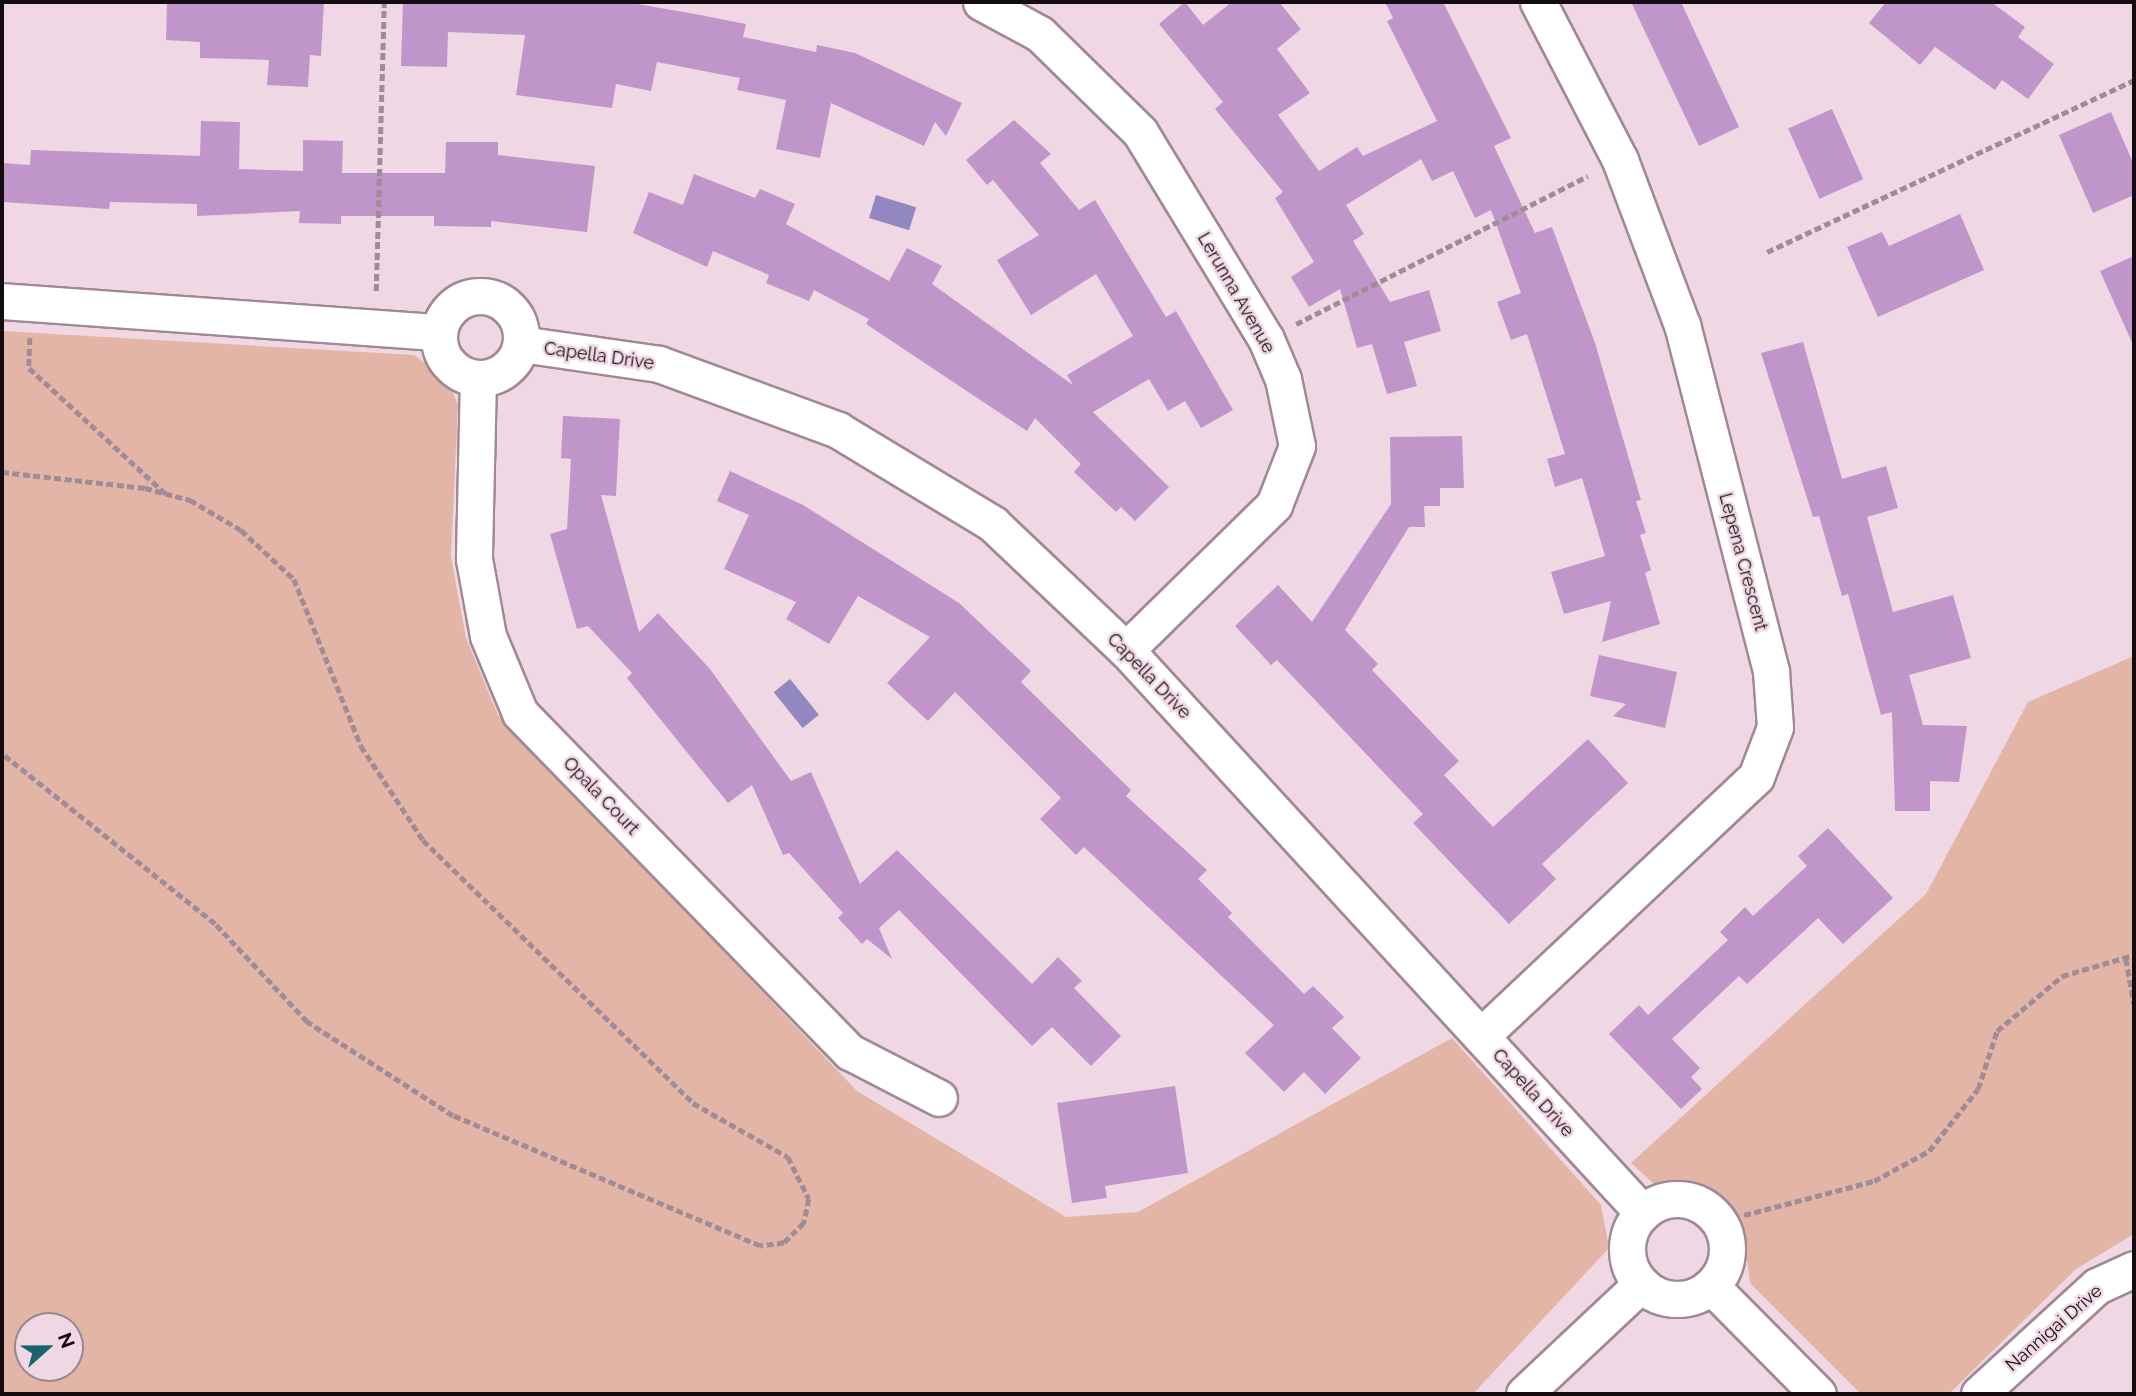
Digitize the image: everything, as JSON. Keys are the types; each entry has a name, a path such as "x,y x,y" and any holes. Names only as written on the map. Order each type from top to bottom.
{"street":[{"name":"Lerunna Avenue","path":"981,2 1040,34 1140,131 1266,339 1283,379 1297,446 1274,505 1126,650"},
{"name":"Lepena Crescent","path":"1481,1036 1756,777 1775,727 1771,671 1682,325 1620,160 1538,2"},
{"path":"486,296 509,307 521,344 511,365 478,378 444,359 439,332 450,308 486,296"},
{"path":"16,302 439,332"},
{"name":"Capella Drive","path":"521,344 659,363 838,430 993,524 1126,650 1643,1213"},
{"name":"Opala Court","path":"478,378 474,559 488,636 520,713 850,1052 939,1098"},
{"path":"1670,1199 1686,1200 1713,1215 1727,1243 1721,1273 1711,1286 1683,1299 1641,1284 1628,1248 1643,1213 1670,1199"},
{"name":"Nannigai Drive","path":"1979,1394 2096,1286 2134,1269"},
{"path":"1524,1394 1641,1284"},
{"path":"1711,1286 1818,1394"}],"path":[{"path":"376,327 384,2"},
{"path":"1767,252 2134,80"},
{"path":"1266,339 1620,160"},
{"path":"2,754 215,924 307,1022 453,1116 760,1246 784,1243 804,1223 809,1199 789,1157 673,1085 423,840 362,746 294,579 241,530 167,494 29,368 16,302"},
{"path":"2,472 167,494"},
{"path":"1744,1215 1874,1181 1929,1151 1978,1089 1997,1031 2062,976 2134,955"},
{"path":"2126,959 2134,1004"}],"shaded area":[{"path":"876,195 916,207 909,230 869,218"},
{"path":"2,331 414,355 447,378 458,405 451,557 466,638 498,715 857,1091 1066,1217 1138,1212 1452,1038 1601,1205 1609,1248 1473,1394 2,1394"},
{"path":"2134,656 2134,1234 2076,1269 1949,1394 1861,1394 1750,1283 1743,1226 1703,1189 1655,1185 1631,1163 1926,894 2028,702"},
{"path":"790,679 819,715 803,728 774,692"}],"building":[{"path":"167,2 324,2 321,56 310,55 308,87 267,85 269,60 200,58 200,42 166,40"},
{"path":"403,2 626,2 695,14 746,24 743,37 816,52 817,45 855,53 962,103 946,136 935,122 924,146 831,103 820,158 776,149 786,100 737,90 740,78 657,62 651,91 616,84 612,108 516,95 525,35 448,32 447,67 401,66"},
{"path":"1185,2 1203,25 1232,2 1279,2 1301,29 1277,49 1310,93 1278,115 1319,171 1357,147 1363,156 1437,121 1387,21 1393,18 1385,2 1443,2 1511,138 1494,146 1535,233 1552,227 1595,343 1641,500 1636,501 1646,533 1640,535 1651,570 1645,573 1660,624 1602,642 1611,601 1564,614 1551,572 1605,556 1582,478 1555,487 1547,459 1565,454 1527,334 1511,340 1497,302 1521,293 1491,210 1475,218 1453,171 1432,181 1421,159 1346,205 1364,234 1353,241 1390,302 1429,290 1441,331 1404,342 1417,386 1387,394 1372,344 1357,348 1340,289 1309,307 1291,277 1314,262 1275,198 1283,192 1215,109 1223,102 1159,24"},
{"path":"1631,2 1681,2 1739,127 1699,146"},
{"path":"1886,2 1991,2 2025,27 2018,37 2054,64 2028,99 2002,80 1995,90 1935,47 1920,65 1869,23"},
{"path":"1832,109 1863,179 1819,199 1788,129"},
{"path":"2111,112 2134,165 2134,195 2093,213 2059,135"},
{"path":"1014,120 1051,154 1040,163 1079,210 1095,200 1166,317 1176,311 1233,410 1201,428 1185,401 1168,411 1149,379 1093,412 1169,487 1135,521 1121,507 1116,512 1074,472 1081,464 1035,418 1027,431 866,324 869,319 814,290 809,301 766,283 769,275 713,251 707,267 633,233 649,192 683,205 694,174 755,198 760,189 795,204 786,224 889,281 907,248 942,266 932,284 1073,385 1067,375 1133,336 1096,274 1031,315 997,260 1039,235 993,180 987,185 966,160"},
{"path":"201,121 240,122 239,169 303,171 303,140 343,141 342,173 445,173 446,142 498,142 498,155 595,166 587,232 491,221 491,227 434,226 434,216 341,216 341,224 299,223 300,211 197,216 197,204 110,202 109,209 2,202 2,163 30,165 31,150 200,156"},
{"path":"1960,214 1984,270 1878,317 1847,247 1882,232 1889,246"},
{"path":"2134,256 2134,347 2100,271"},
{"path":"1803,342 1842,479 1886,466 1898,508 1867,517 1893,612 1953,595 1971,658 1909,675 1923,725 1967,726 1959,782 1930,781 1930,811 1895,811 1892,712 1881,715 1848,594 1842,596 1819,516 1813,517 1761,353"},
{"path":"563,416 620,419 616,496 601,495 639,632 658,613 710,669 791,781 811,772 860,884 897,850 1032,984 1058,957 1082,981 1074,988 1121,1036 1091,1066 1052,1027 1032,1046 899,910 879,928 892,959 867,939 862,944 838,918 843,913 789,853 783,855 752,785 728,803 627,678 632,673 588,626 577,629 550,534 567,529 571,459 561,458"},
{"path":"1462,436 1464,488 1440,488 1440,506 1424,506 1425,527 1409,527 1345,630 1378,664 1372,670 1459,761 1444,775 1493,827 1588,739 1628,783 1542,864 1556,879 1509,924 1413,823 1423,814 1277,660 1271,665 1235,626 1278,585 1312,622 1391,504 1390,437"},
{"path":"730,471 803,505 959,603 1031,671 1021,682 1131,790 1126,796 1207,870 1198,879 1232,913 1228,917 1304,994 1313,986 1344,1017 1332,1028 1361,1058 1325,1094 1304,1072 1284,1092 1245,1053 1274,1025 1084,847 1076,855 1040,819 1061,798 955,692 928,721 887,683 930,637 858,596 829,644 786,619 796,602 724,569 749,515 717,501"},
{"path":"1599,655 1677,672 1665,728 1613,716 1626,704 1590,696"},
{"path":"1828,828 1893,898 1843,944 1818,918 1747,984 1739,976 1672,1039 1700,1068 1691,1077 1702,1089 1681,1109 1609,1034 1639,1005 1648,1015 1728,940 1720,932 1745,907 1753,916 1807,866 1798,856"},
{"path":"1175,1086 1188,1173 1105,1186 1107,1198 1072,1203 1057,1103"}]}
